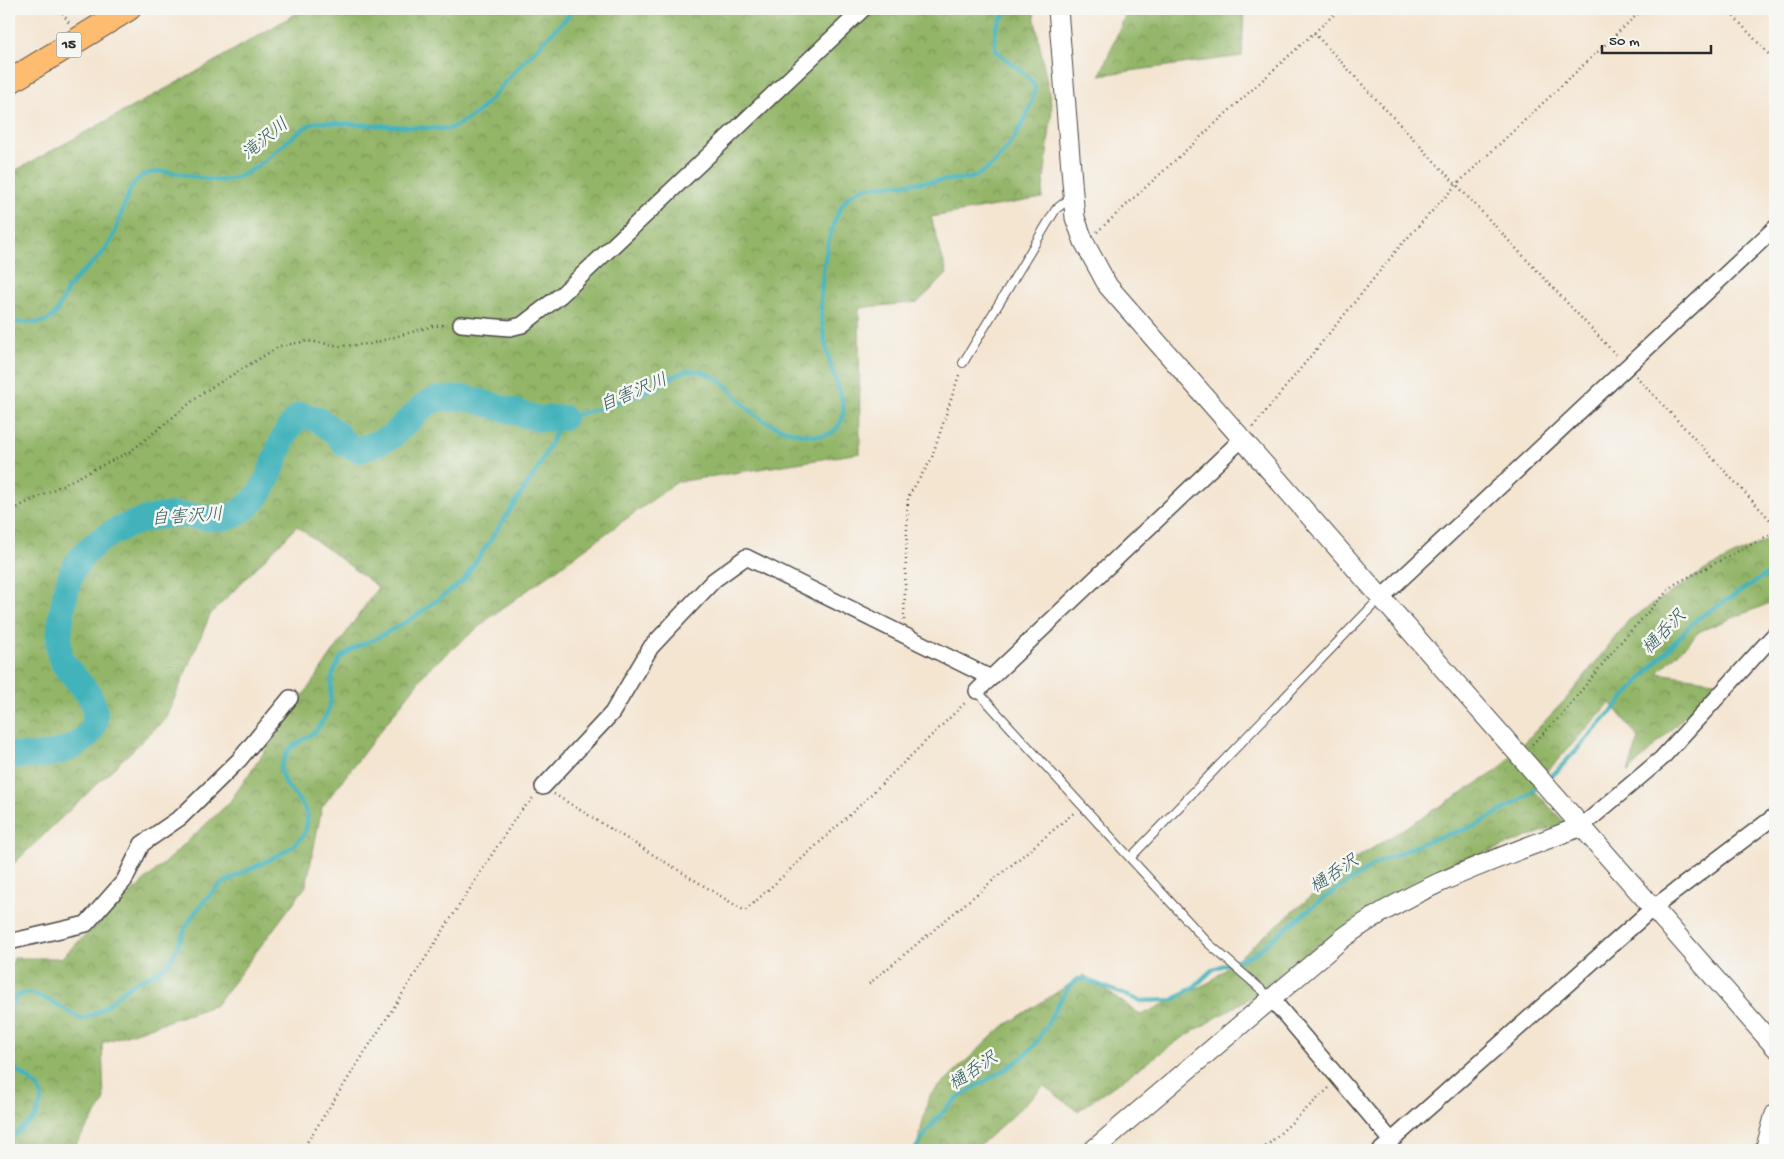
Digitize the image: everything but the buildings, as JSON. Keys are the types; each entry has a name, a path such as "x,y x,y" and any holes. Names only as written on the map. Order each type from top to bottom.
{"main road":[{"name":"15","path":"9,82 128,9"}],"street":[{"path":"461,324 510,328 522,325 561,295 863,9"},
{"path":"1058,9 1075,218 1084,242 1108,286 1775,1047"},
{"path":"1382,597 1775,228"},
{"path":"977,691 1242,440"},
{"path":"544,787 612,713 651,647 714,580 746,557 991,678"},
{"path":"1093,1150 1344,938 1400,900 1582,826 1661,759 1775,634"},
{"path":"9,942 86,924 124,881 142,844 181,817 239,760 290,698"},
{"path":"1271,998 1339,1079 1386,1145 1653,908 1775,816"},
{"path":"1765,1150 1775,1114"}],"lane":[{"path":"963,363 1056,209 1072,197"},
{"path":"1131,857 1373,604 1382,597"},
{"path":"977,691 1208,943 1271,998"}],"path":[{"path":"1084,242 1113,219 1340,9"},
{"path":"1242,440 1401,245 1457,184 1643,9"},
{"path":"1727,9 1775,60"},
{"path":"1314,33 1775,525"},
{"path":"9,514 14,509 131,451 204,392 280,346 308,341 340,346 370,344 433,326 461,324"},
{"path":"903,635 908,497 931,460 963,363"},
{"path":"1520,755 1562,716 1617,646 1673,584 1775,532"},
{"path":"302,1150 518,814 544,787 745,911 856,809 977,691"},
{"path":"869,984 1083,805"},
{"path":"1262,1150 1339,1079"}],"green space":[{"path":"304,9 1033,9 1052,109 1042,198 931,217 947,274 918,302 859,308 860,453 677,482 492,616 428,669 322,807 306,886 216,1005 102,1043 104,1102 72,1150 13,1150 9,1148 9,970 14,958 61,958 229,803 378,587 297,526 210,615 166,718 9,868 9,174 191,75"},
{"path":"1128,9 1244,9 1242,56 1100,75"},
{"path":"1775,536 1775,601 1700,631 1658,673 1720,682 1628,772 1639,738 1610,703 1532,788 1565,823 1435,872 1381,900 1256,994 1179,1040 1078,1111 1044,1086 975,1150 916,1150 929,1096 1001,1028 1084,975 1141,1015 1210,982 1355,859 1497,771 1567,698 1629,620 1705,570"}],"waterway":[{"name":"滝沢川","path":"9,322 42,322 54,315 69,287 108,246 115,233 131,188 143,176 154,172 165,172 214,180 238,177 250,171 293,136 316,122 448,129 460,124 478,112 568,16 572,9"},
{"path":"9,1042 11,1008 17,996 25,994 45,998 82,1019 96,1013 128,987 163,968 168,963 193,916 217,888 226,881 279,855 300,840 305,831 306,813 303,806 287,786 280,768 289,749 316,731 326,716 330,705 332,677 340,658 354,648 377,638 413,618 463,581 537,470 563,418 619,402 652,389 682,372 700,371 723,383 749,409 770,424 801,434 812,435 831,433 837,428 843,414 843,406 828,356 823,328 821,293 828,243 838,213 850,196 867,187 971,178 993,164 1003,153 1013,140 1028,112 1035,86 1026,75 996,51 995,32 999,21 1007,12 1013,9"},
{"name":"自害沢川","path":"9,754 38,756 54,753 82,741 91,730 95,717 92,701 85,689 62,661 59,649 66,590 74,568 84,555 96,543 111,533 144,520 176,515 222,518 236,514 250,504 260,492 268,479 284,437 291,425 301,415 319,420 337,434 344,443 360,450 391,437 426,404 437,399 467,398 539,419 563,418"},
{"name":"樋呑沢","path":"1547,780 1694,621 1775,569"},
{"name":"樋呑沢","path":"915,1150 933,1123 950,1105 1012,1065 1029,1051 1042,1034 1065,993 1078,979 1087,980 1141,1001 1173,1000 1194,987 1213,969 1254,954 1320,901 1377,863 1427,841 1475,826 1527,796 1539,786"},
{"path":"9,1063 39,1088 42,1099 35,1118 9,1139"}]}
